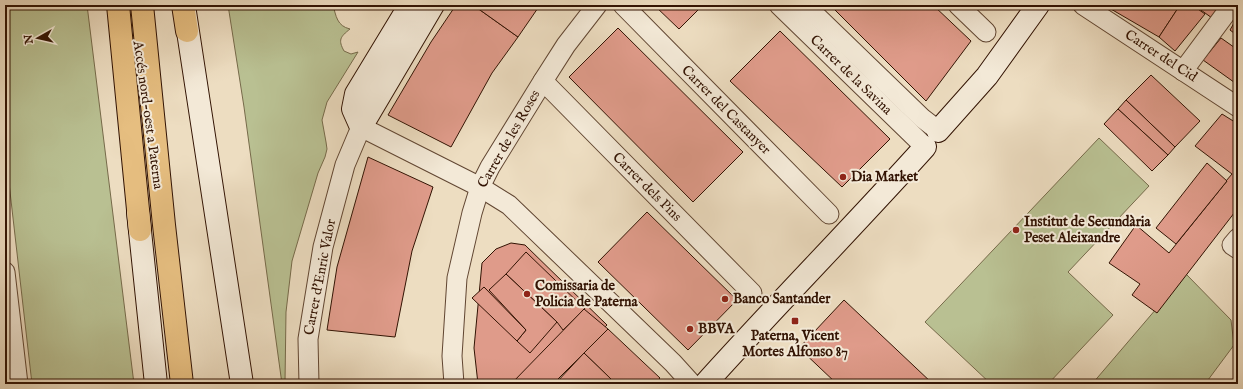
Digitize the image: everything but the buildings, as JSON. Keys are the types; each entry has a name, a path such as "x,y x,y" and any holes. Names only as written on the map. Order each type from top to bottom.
{"main road":[{"path":"118,5 140,230"},
{"name":"Accés nord-oest a Paterna","path":"132,5 164,225"},
{"name":"Accés nord-oest a Paterna","path":"142,5 164,225 182,384"},
{"path":"183,5 187,31"}],"street":[{"path":"109,5 140,230 156,384"},
{"path":"410,5 356,94 353,109 361,127 480,187 509,205 673,363 692,384 698,384"},
{"name":"Carrer d'Enric Valor","path":"309,384 308,339 323,247 345,165 361,127 433,5"},
{"name":"Carrer de les Roses","path":"454,384 452,356 457,278 472,213 480,187 490,167 566,45 597,5"},
{"name":"Carrer del Castanyer","path":"623,5 829,214"},
{"name":"Carrer de la Savina","path":"779,5 930,138"},
{"name":"Carrer de la Savina","path":"805,5 922,118 930,138"},
{"path":"958,5 986,32"},
{"path":"705,384 876,201 930,138 987,76 1038,5"},
{"name":"Carrer del Cid","path":"1083,5 1238,107"},
{"path":"1183,71 1232,5"},
{"path":"187,31 242,384"},
{"name":"Carrer dels Pins","path":"543,81 752,293"},
{"path":"5,272 18,384"}],"green space":[{"path":"5,5 87,5 134,384 32,384 5,148"},
{"path":"228,5 333,5 336,17 342,26 350,29 341,39 341,44 344,51 351,54 358,52 327,102 322,120 327,149 318,173 292,261 286,312 285,382 282,384 244,107"},
{"path":"1099,138 1149,186 1068,272 1113,315 1048,384 991,384 925,322"},
{"path":"1186,274 1231,320 1234,345 1205,384 1092,384"}],"place":[{"name":"Dia Market","path":"843,177"},
{"name":"Institut de Secundària Peset Aleixandre","path":"1016,230"},
{"name":"Comissaria de Policia de Paterna","path":"527,294"},
{"name":"Banco Santander","path":"725,299"},
{"name":"Paterna, Vicent Mortes Alfonso 87","path":"795,321"},
{"name":"BBVA","path":"690,329"}]}
